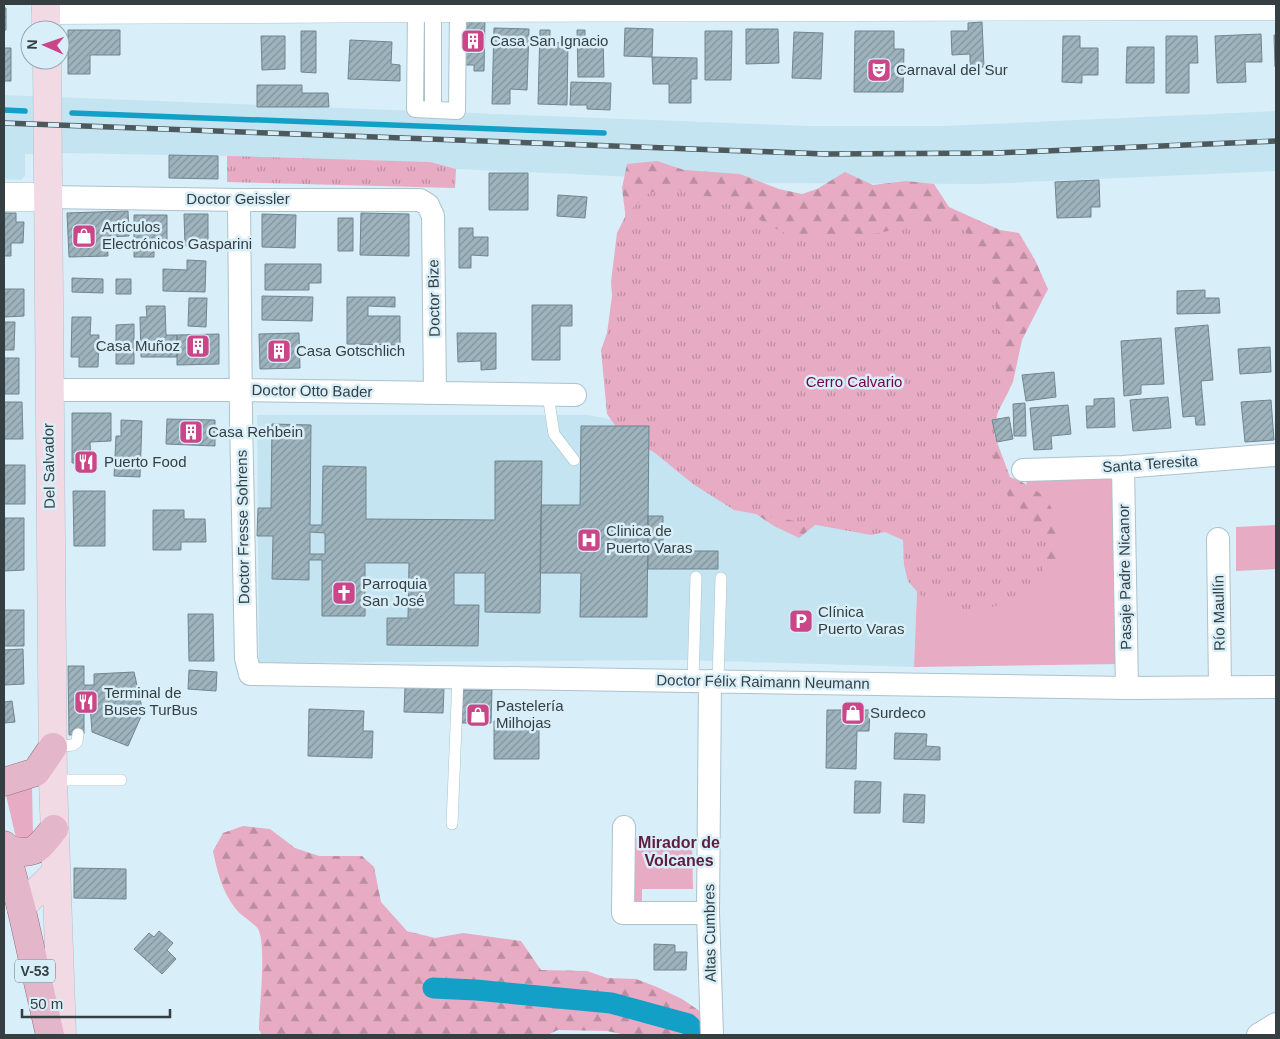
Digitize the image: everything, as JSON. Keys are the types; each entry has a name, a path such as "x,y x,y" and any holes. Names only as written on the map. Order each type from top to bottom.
{"main road":[{"name":"Del Salvador","path":"47,70 48,390 56,671 53,780 62,1035"},
{"path":"4,782 36,772 53,747"},
{"path":"4,847 22,853 35,851 54,829"},
{"name":"V-53","path":"4,847 21,907 50,1035"},
{"path":"21,907 56,872"}],"street":[{"path":"46,15 235,6 1276,6"},
{"path":"433,7 458,10 456,111 415,109 416,10 433,7"},
{"path":"433,7 433,106"},
{"path":"4,196 47,197"},
{"name":"Doctor Geissler","path":"47,197 239,200 407,198 420,200 428,205"},
{"name":"Doctor Fresse Sohrens","path":"239,200 240,390 246,658 250,674"},
{"name":"Doctor Bize","path":"428,205 433,216 435,393"},
{"name":"Doctor Otto Bader","path":"48,390 240,390 575,395"},
{"name":"Santa Teresita","path":"1023,470 1123,467 1276,455"},
{"name":"Pasaje Padre Nicanor","path":"1123,467 1127,688"},
{"name":"Río Maullín","path":"1218,539 1220,687"},
{"name":"Doctor Félix Raimann Neumann","path":"250,674 1127,688 1276,687"},
{"name":"Altas Cumbres","path":"707,681 708,913 712,1035"},
{"path":"624,827 623,913 708,913"},
{"path":"1258,1035 1276,1024"}],"lane":[{"path":"548,395 554,434 574,460"},
{"path":"696,577 707,681"},
{"path":"707,681 721,578"},
{"path":"452,824 458,678"},
{"path":"53,747 74,745 77,742 78,734"},
{"path":"53,780 121,780"}],"shaded area":[{"path":"4,95 809,126 944,126 1276,111 1276,171 982,184 767,183 456,169 227,156 59,153 25,154 25,176 21,180 4,179"},
{"name":"Clinica de Puerto Varas","path":"257,415 588,415 637,424 920,514 914,667 685,660 259,663"}],"green space":[{"path":"227,156 430,162 456,169 455,188 227,182"},
{"name":"Cerro Calvario","path":"657,161 684,170 740,174 779,189 802,194 817,189 845,172 873,185 906,181 934,184 949,207 1000,230 1019,233 1035,260 1048,289 1022,340 1013,382 991,426 1010,477 1037,491 1051,507 1057,529 1058,559 1003,584 933,518 831,512 799,538 774,526 728,495 628,236 622,188 627,164"},
{"name":"Cerro Calvario","path":"679,190 722,200 790,236 812,234 848,236 879,233 919,224 960,225 991,261 997,315 1001,389 992,449 995,466 1008,495 1047,538 1042,579 1005,604 963,613 920,595 908,581 904,565 903,540 885,532 871,535 734,510 693,484 655,453 617,428 607,414 601,350 607,333 617,233 627,213 650,192"},
{"path":"1116,474 1121,664 914,667 918,566 1020,558 1027,477"},
{"path":"1276,525 1276,569 1236,571 1236,527"},
{"path":"32,783 33,838 17,842 5,791"},
{"path":"243,826 270,829 295,848 319,856 362,856 374,867 381,902 407,931 435,938 463,933 521,941 541,970 587,971 607,978 636,979 682,999 704,1014 694,1035 626,1035 607,1031 558,1030 547,1035 262,1035 259,1030 262,962 261,937 253,923 237,911 230,901 223,888 213,851 223,833"},
{"path":"631,838 692,838 693,889 642,889 642,906 631,906"}],"building":[{"path":"4,8 6,8 6,30 4,30"},
{"name":"Casa San Ignacio","path":"462,17 485,18 484,71 474,71 474,65 461,65"},
{"path":"982,22 984,67 970,68 970,54 952,55 951,31 968,31 968,23"},
{"path":"494,28 529,29 527,90 510,89 510,104 492,104"},
{"path":"625,28 653,29 652,57 624,56"},
{"path":"746,29 778,29 779,63 746,64"},
{"path":"70,30 120,30 120,55 90,55 90,74 68,74 68,70 70,70"},
{"path":"540,30 550,30 550,42 568,43 567,105 538,104"},
{"path":"577,30 585,30 585,38 603,37 604,77 578,77"},
{"path":"301,31 316,31 316,73 301,72"},
{"path":"705,31 732,31 731,80 705,80"},
{"name":"Carnaval del Sur","path":"855,31 894,31 894,49 904,49 903,92 854,92"},
{"path":"794,32 823,33 821,79 792,78"},
{"path":"1261,34 1262,62 1245,62 1246,82 1217,83 1215,36"},
{"path":"1274,35 1276,35 1276,67 1275,67"},
{"path":"261,36 285,36 285,69 262,70"},
{"path":"1063,36 1080,36 1080,48 1098,48 1098,75 1082,75 1082,83 1062,82"},
{"path":"1166,36 1197,36 1198,63 1189,63 1189,93 1166,93"},
{"path":"350,40 392,42 391,64 400,65 400,81 348,79"},
{"path":"1127,47 1154,47 1154,83 1126,83"},
{"path":"4,48 11,48 11,81 4,81"},
{"path":"652,57 697,58 697,79 691,79 691,103 669,103 669,84 653,84"},
{"path":"571,82 611,83 610,110 587,109 587,105 570,105"},
{"path":"257,85 302,85 302,93 328,93 329,107 257,107"},
{"path":"169,155 218,156 218,179 169,178"},
{"path":"489,173 528,173 528,210 489,210"},
{"path":"1099,180 1100,207 1091,207 1091,217 1057,218 1055,182"},
{"path":"558,195 587,197 585,218 557,216"},
{"path":"128,211 129,236 107,237 108,256 69,257 67,213"},
{"path":"4,213 16,213 16,222 24,222 23,243 11,243 11,256 4,256"},
{"path":"361,213 409,214 409,256 360,255"},
{"path":"184,214 208,214 208,246 185,246"},
{"path":"262,214 296,215 295,248 262,247"},
{"path":"134,215 167,215 167,242 154,242 154,257 134,257"},
{"path":"338,218 353,218 353,251 338,251"},
{"path":"459,228 473,228 473,237 488,237 488,256 471,255 471,268 459,268"},
{"path":"187,260 206,261 205,292 163,291 163,269 187,270"},
{"path":"265,264 321,264 321,283 309,283 309,290 265,290"},
{"path":"72,278 103,279 103,293 72,292"},
{"path":"116,279 131,279 131,294 116,294"},
{"path":"4,289 24,289 24,316 4,317"},
{"path":"1205,290 1205,298 1219,298 1220,313 1177,314 1177,291"},
{"path":"262,296 313,297 312,321 262,320"},
{"path":"347,297 395,297 395,307 368,306 368,316 400,316 400,345 347,344"},
{"path":"189,298 207,298 206,327 188,326"},
{"path":"532,305 572,305 572,326 560,326 560,360 532,360"},
{"path":"146,306 165,306 166,335 177,335 177,357 141,357 140,317 147,317"},
{"path":"72,317 91,317 90,335 99,335 98,367 79,367 79,357 71,357"},
{"path":"4,322 15,322 14,350 4,350"},
{"path":"134,324 134,364 116,364 116,325"},
{"path":"1208,325 1213,380 1201,381 1205,425 1196,425 1195,416 1183,417 1175,328"},
{"name":"Casa Gotschlich","path":"299,333 300,368 260,369 259,334"},
{"path":"457,333 496,333 496,369 481,370 481,361 458,362"},
{"name":"Casa Muñoz","path":"219,334 219,364 177,365 177,335"},
{"path":"1161,338 1164,384 1141,385 1141,394 1124,396 1121,341"},
{"path":"1270,347 1271,372 1240,374 1238,349"},
{"path":"4,358 19,358 19,394 4,394"},
{"path":"1054,372 1056,397 1026,401 1022,375"},
{"path":"1168,397 1171,428 1133,431 1130,400"},
{"path":"1114,398 1115,427 1087,428 1086,406 1094,406 1094,399"},
{"path":"1271,400 1274,440 1245,442 1241,402"},
{"path":"4,402 22,402 23,439 4,439"},
{"path":"1025,403 1026,436 1014,436 1013,404"},
{"path":"1068,405 1071,434 1051,436 1052,449 1034,450 1030,408"},
{"path":"72,413 111,413 111,441 90,442 91,463 72,463"},
{"path":"1009,417 1013,439 997,442 992,420"},
{"name":"Casa Rehbein","path":"167,419 215,420 215,446 166,444"},
{"path":"121,420 142,421 140,477 114,476 116,436 121,436"},
{"path":"272,424 311,425 310,525 322,525 323,466 366,467 366,519 495,520 495,461 542,461 540,613 485,612 485,573 454,573 454,605 479,605 478,646 387,645 387,618 408,618 409,563 365,563 365,616 322,616 322,560 309,560 309,580 272,579 273,536 257,536 258,508 271,508","holes":["310,532 325,533 325,554 310,554"]},
{"path":"581,426 649,426 647,617 580,617 581,573 540,573 541,505 580,505"},
{"path":"4,465 25,465 25,504 4,504"},
{"path":"73,491 105,491 105,546 74,546"},
{"path":"153,510 184,510 184,519 205,519 206,542 181,542 181,550 153,550"},
{"path":"648,516 663,516 663,551 718,551 718,569 648,569"},
{"path":"4,518 24,518 24,570 4,571"},
{"path":"4,610 24,610 24,646 4,646"},
{"path":"188,614 213,614 214,661 189,661"},
{"path":"23,649 24,684 4,685 4,650"},
{"path":"68,666 84,666 84,685 94,685 94,674 134,672 143,712 128,746 92,732 90,704 84,705 84,734 69,735"},
{"path":"189,670 217,672 216,691 188,689"},
{"path":"405,687 444,688 443,713 404,712"},
{"path":"463,690 492,690 491,723 462,723"},
{"path":"12,701 15,722 4,723 4,702"},
{"path":"309,709 364,711 363,731 373,731 372,758 308,756"},
{"path":"827,710 870,710 869,731 857,731 856,769 826,768"},
{"path":"494,721 539,721 539,759 494,759"},
{"path":"895,733 927,734 926,746 940,747 940,760 894,759"},
{"path":"855,781 881,782 880,813 854,813"},
{"path":"904,794 925,795 924,823 903,822"},
{"path":"74,868 126,869 126,899 74,898"},
{"path":"159,931 173,943 167,950 176,959 162,974 134,949 149,933 154,937"},
{"path":"654,944 675,945 675,952 687,952 686,970 654,970"}],"waterway":[{"path":"4,110 25,111"},
{"path":"72,113 604,133"},
{"path":"433,988 476,990 611,1003 688,1024 699,1035"}],"railway":[{"path":"4,123 825,154 996,153 1276,141"}],"place":[{"name":"Casa San Ignacio","path":"473,41"},
{"name":"Carnaval del Sur","path":"879,70"},
{"name":"Artículos Electrónicos Gasparini","path":"84,236"},
{"name":"Casa Muñoz","path":"198,346"},
{"name":"Casa Gotschlich","path":"279,351"},
{"name":"Casa Rehbein","path":"191,432"},
{"name":"Puerto Food","path":"86,462"},
{"name":"Clinica de Puerto Varas","path":"589,540"},
{"name":"Parroquia San José","path":"344,593"},
{"name":"Clínica Puerto Varas","path":"801,621"},
{"name":"Terminal de Buses TurBus","path":"86,702"},
{"name":"Surdeco","path":"853,713"},
{"name":"Pastelería Milhojas","path":"478,715"}],"district":[{"name":"Mirador de Volcanes","path":"679,851"}]}
